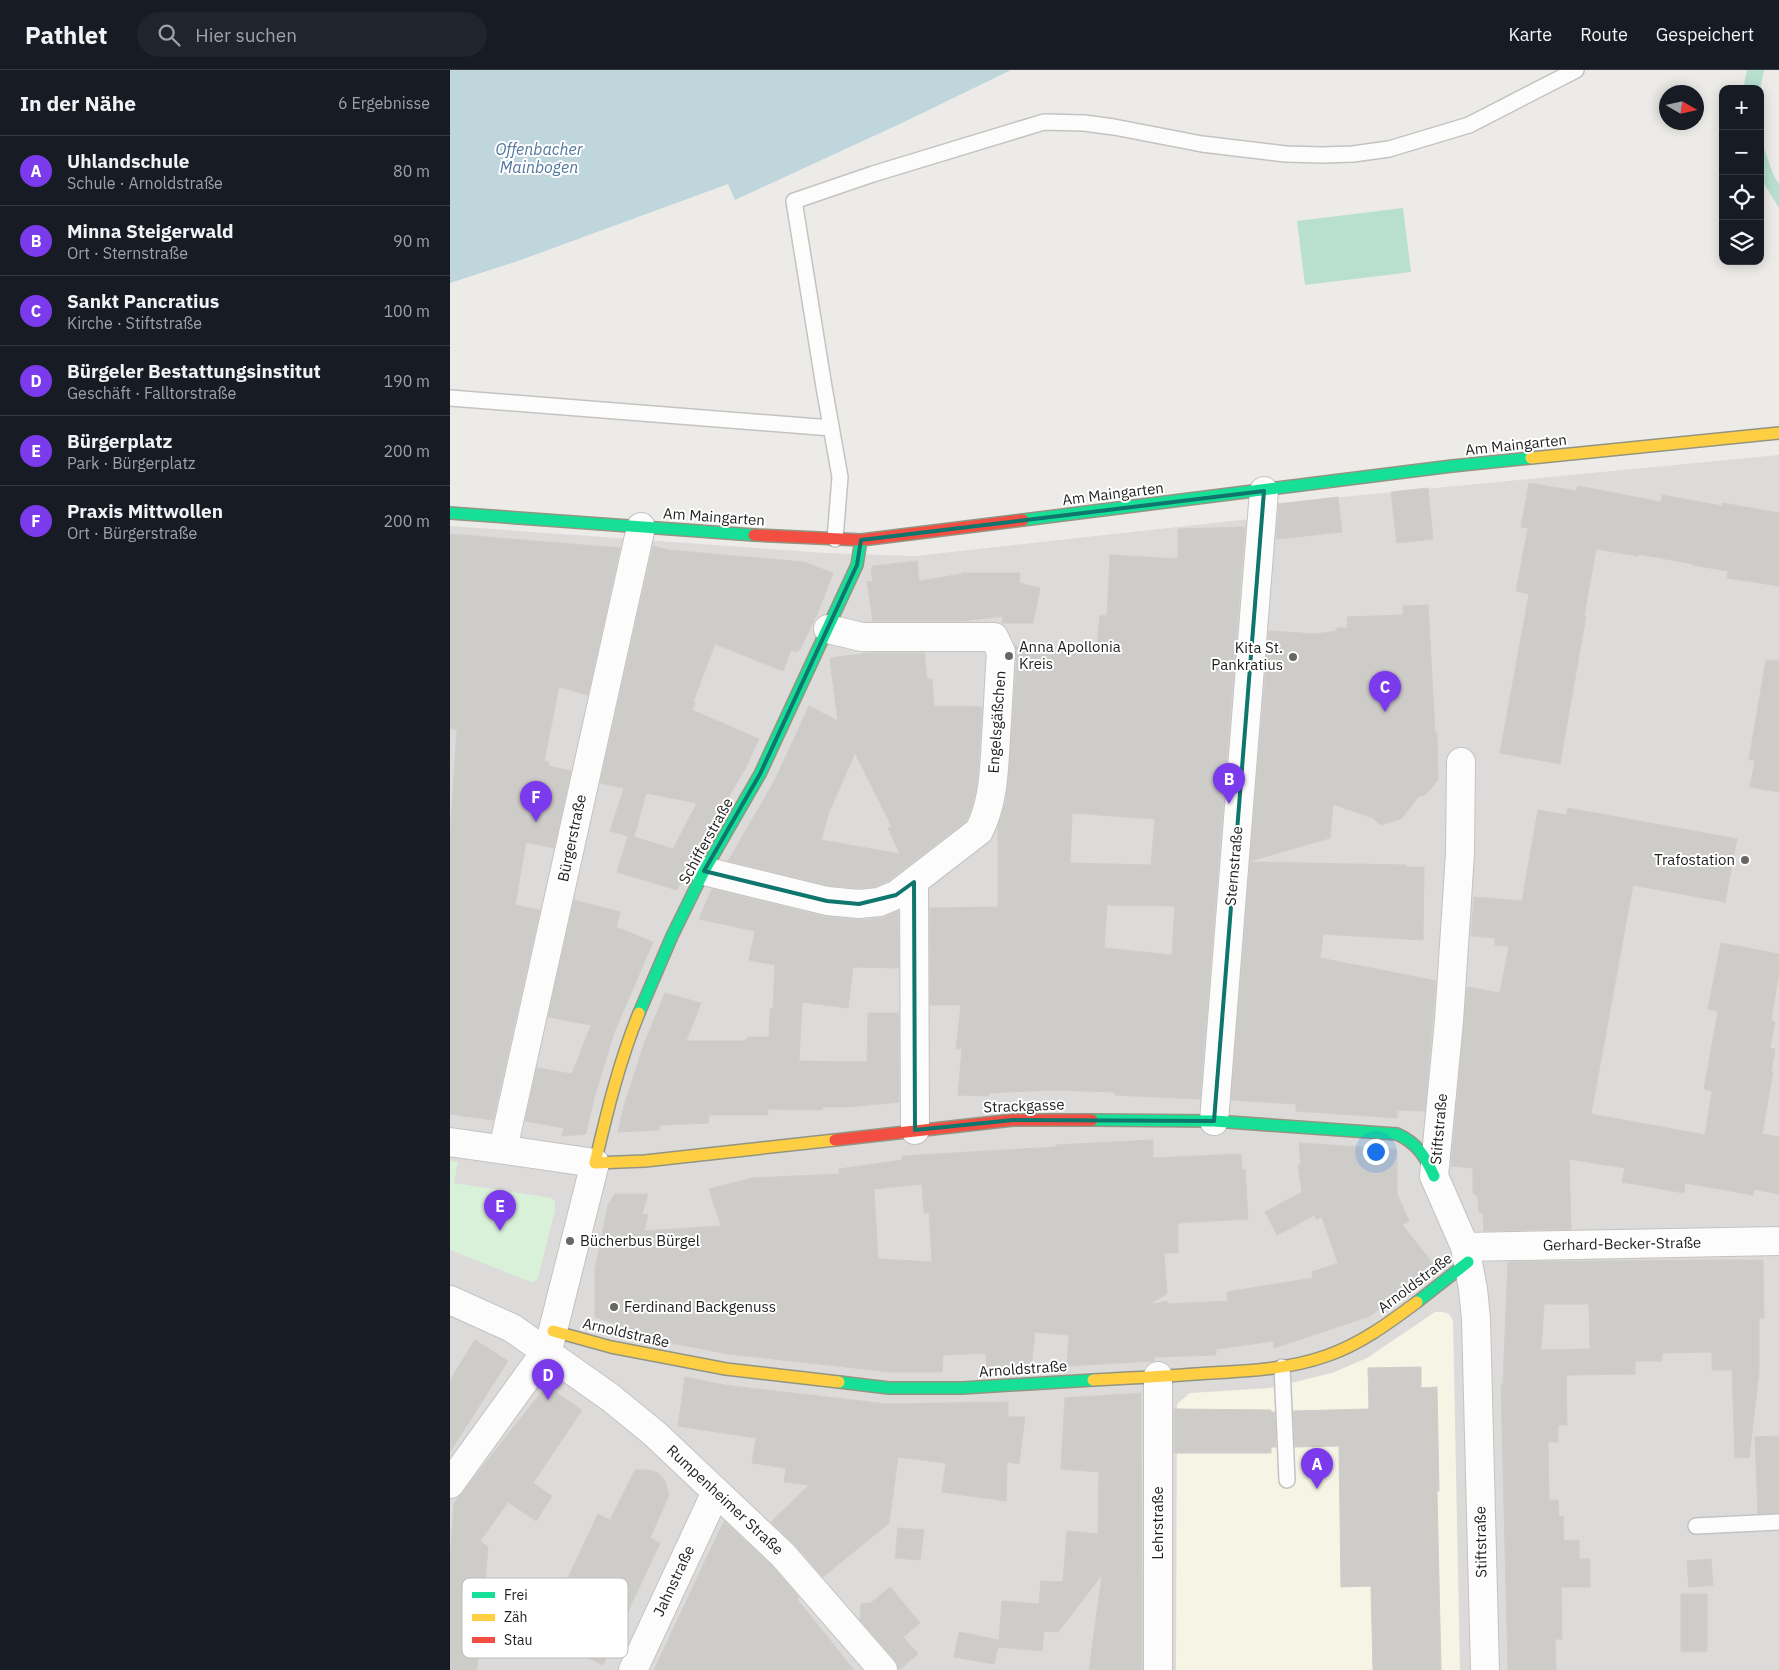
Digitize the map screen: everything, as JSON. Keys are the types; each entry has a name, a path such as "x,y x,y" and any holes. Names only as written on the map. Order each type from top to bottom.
{"street":[{"name":"Am Maingarten","path":"450,513 861,540 1452,466 1779,434"},
{"name":"Sternstraße","path":"1214,1121 1264,491"},
{"name":"Bürgerstraße","path":"504,1149 641,527"},
{"name":"Schifferstraße","path":"596,1163 609,1102 629,1038 672,936 704,872 760,774 857,565 861,540"},
{"name":"Engelsgäßchen","path":"704,872 827,902 859,904 879,902 896,895 979,831 990,801 994,774 1001,652 994,637 862,637 828,629"},
{"name":"Stiftstraße","path":"1461,762 1460,854 1449,1021 1434,1176 1466,1254 1473,1289 1476,1318 1485,1670"},
{"path":"914,882 915,1130"},
{"name":"Strackgasse","path":"596,1163 645,1161 1013,1120 1214,1121 1397,1134 1417,1145 1424,1153 1434,1176"},
{"path":"450,1142 596,1163 550,1341 450,1484"},
{"name":"Gerhard-Becker-Straße","path":"1466,1254 1779,1241"},
{"name":"Arnoldstraße","path":"550,1341 611,1347 726,1369 889,1388 962,1388 1282,1368 1324,1357 1348,1346 1384,1324 1466,1254"},
{"name":"Rumpenheimer Straße","path":"450,1300 512,1328 550,1341 611,1398 655,1434 783,1555 883,1670"},
{"name":"Lehrstraße","path":"1158,1376 1158,1670"},
{"name":"Jahnstraße","path":"632,1670 716,1492"}],"lane":[{"path":"835,539 840,477 794,201 873,174 1044,122 1084,123 1202,144 1286,154 1338,155 1389,149 1469,125 1576,70"},
{"path":"450,398 831,428"},
{"path":"1282,1368 1288,1480"},
{"path":"1696,1526 1779,1522"}],"highlighted area":[{"path":"1264,491 1214,1121 1013,1120 915,1130 914,882 896,895 859,904 827,901 704,871 760,774 857,565 861,540"}],"shaded area":[{"path":"1779,455 1779,1670 450,1670 450,526 825,553 915,556 1268,517 1270,504"},
{"path":"1435,1312 1449,1314 1453,1321 1460,1670 1176,1670 1177,1404 1190,1393 1270,1388 1332,1373 1367,1358"}],"green space":[{"path":"1747,70 1764,70 1761,85 1744,85"},
{"path":"1764,148 1773,174 1779,184 1779,208 1764,184"},
{"path":"1403,208 1411,272 1305,285 1297,221"},
{"path":"450,1161 458,1162 454,1183 551,1198 555,1202 555,1211 538,1279 533,1282 528,1281 450,1250"}],"water":[{"name":"Offenbacher Mainbogen","path":"450,70 1011,70 735,200 728,184 518,261 450,283"}],"building":[{"path":"1529,483 1576,491 1578,486 1661,502 1662,495 1722,506 1723,503 1779,513 1779,586 1727,578 1728,571 1694,564 1596,549 1560,764 1500,753 1529,594 1516,591 1528,528 1521,527"},
{"path":"1428,488 1433,539 1397,543 1391,492"},
{"path":"1338,497 1342,532 1276,539 1279,504"},
{"path":"1245,527 1200,1099 1115,1095 1115,1092 1052,1090 989,1093 989,1096 958,1095 962,1049 956,1049 961,1005 930,1005 930,908 998,907 998,826 1006,800 1009,774 1017,653 1015,646 1096,655 1100,615 1107,616 1110,555 1178,559 1178,529","holes":["1072,813 1155,819 1151,865 1070,863","1107,905 1175,906 1172,955 1104,948"]},
{"path":"450,534 620,548 588,695 559,687 544,761 549,762 548,766 571,771 554,848 526,842 515,905 540,910 493,1120 450,1114 450,837 457,730 450,728"},
{"path":"653,546 668,550 804,562 833,573 818,612 800,650 798,649 797,652 791,650 783,671 715,644 693,702 695,703 692,710 759,739 746,767 690,863 677,890 617,872 628,836 610,831 624,788 600,783","holes":["646,793 697,803 673,849 634,837"]},
{"path":"917,561 919,581 962,573 1020,573 1019,583 1040,588 1033,623 1002,623 1003,616 963,621 873,621 867,581 873,582 871,571 873,566"},
{"path":"1428,605 1435,733 1437,733 1438,780 1425,795 1419,796 1401,819 1380,825 1373,818 1333,804 1330,838 1250,861 1269,631 1315,634 1337,631 1337,628 1348,628 1347,617 1403,615 1403,606"},
{"path":"869,653 924,653 927,679 932,679 934,706 982,707 977,783 973,804 966,821 888,881 875,887 830,886 728,861 774,782 809,706 838,721 831,658","holes":["855,753 892,827 888,828 900,854 821,840 829,812"]},
{"path":"1766,660 1779,661 1779,792 1750,787 1755,760 1749,760"},
{"path":"1568,808 1737,839 1725,902 1633,885 1591,1114 1705,1135 1712,1091 1704,1089 1718,1011 1708,1009 1721,943 1779,954 1779,972 1771,1021 1775,1022 1770,1048 1775,1049 1771,1072 1773,1072 1762,1134 1779,1137 1779,1194 1754,1189 1753,1195 1685,1183 1684,1193 1622,1182 1625,1168 1569,1159 1571,1229 1484,1231 1483,1214 1479,1212 1478,1197 1473,1193 1473,1168 1451,1166 1467,987 1500,993 1509,946 1495,945 1495,938 1471,936 1474,897 1522,901 1538,810 1566,815"},
{"path":"1250,862 1424,867 1423,940 1323,934 1320,958 1436,981 1425,1111 1397,1110 1397,1118 1296,1111 1296,1104 1231,1100"},
{"path":"712,889 826,917 861,920 881,918 898,911 899,968 853,967 848,1008 802,1002 799,1061 867,1062 868,1013 899,1013 899,1102 848,1107 822,1107 822,1110 768,1109 768,1115 709,1115 708,1123 660,1125 659,1130 618,1132 624,1106 644,1044 665,993 701,1003 686,1041 744,1041 748,1037 769,1037 770,1009 773,1008 775,965 749,960 755,931 699,919"},
{"path":"574,900 620,912 616,927 653,942 614,1033 594,1098 586,1134 562,1136 564,1128 525,1121 537,1068 572,1074 591,1025 548,1017"},
{"path":"1153,1140 1153,1158 1241,1154 1242,1170 1245,1169 1248,1219 1178,1223 1178,1253 1164,1253 1167,1294 1147,1305 1168,1301 1168,1304 1228,1301 1227,1292 1313,1278 1312,1272 1338,1263 1322,1217 1316,1219 1315,1215 1277,1235 1265,1212 1302,1192 1298,1165 1301,1165 1299,1143 1393,1149 1397,1151 1397,1194 1409,1221 1402,1225 1436,1267 1370,1316 1274,1348 1274,1341 1216,1349 1216,1355 1154,1357 1154,1361 1067,1366 1069,1335 1035,1332 1031,1368 987,1371 986,1353 943,1355 942,1372 890,1372 728,1354 667,1342 595,1317 595,1270 608,1205 615,1194 648,1194 642,1214 648,1215 644,1231 721,1226 709,1189 753,1178 839,1174 839,1169 903,1160 902,1156 1056,1147 1056,1145","holes":["922,1184 924,1213 929,1212 932,1262 878,1259 874,1189"]},
{"path":"1763,1260 1764,1318 1759,1318 1759,1372 1749,1458 1735,1457 1732,1370 1712,1370 1712,1352 1662,1353 1662,1361 1635,1361 1635,1374 1566,1375 1567,1425 1558,1425 1558,1442 1548,1442 1549,1500 1558,1500 1559,1517 1563,1516 1564,1541 1579,1540 1579,1559 1590,1559 1590,1587 1561,1587 1562,1639 1555,1639 1556,1670 1508,1670 1501,1384 1503,1384 1508,1262","holes":["1544,1304 1589,1304 1590,1349 1541,1350"]},
{"path":"475,1340 508,1361 450,1452 450,1380"},
{"path":"1421,1367 1421,1388 1437,1387 1441,1670 1373,1670 1371,1586 1341,1587 1339,1446 1295,1447 1293,1411 1369,1409 1368,1368"},
{"path":"685,1377 724,1385 887,1404 1008,1402 1008,1417 1025,1417 1019,1464 1007,1462 1006,1501 942,1492 946,1463 898,1457 889,1523 823,1577 795,1545 771,1522 809,1485 784,1482 786,1468 752,1463 756,1438 678,1426"},
{"path":"546,1386 582,1410 533,1483 552,1496 536,1521 508,1502 480,1541 488,1547 485,1578 462,1578 462,1658 478,1658 477,1670 450,1670 450,1559 454,1503"},
{"path":"1141,1393 1142,1670 1089,1670 1102,1575 1058,1632 1044,1631 1042,1651 998,1647 999,1642 994,1664 954,1657 959,1632 999,1640 1002,1601 1039,1604 1041,1581 1063,1582 1067,1531 1098,1534 1099,1472 1061,1469 1065,1398"},
{"path":"1174,1409 1271,1410 1271,1412 1275,1412 1276,1447 1271,1447 1271,1453 1174,1453"},
{"path":"1779,1436 1779,1513 1758,1514 1755,1437"},
{"path":"635,1470 649,1470 658,1473 665,1481 669,1495 650,1538 660,1543 628,1611 628,1578 568,1578 598,1514 610,1520"},
{"path":"724,1521 772,1566 799,1597 797,1599 854,1670 654,1670"},
{"path":"898,1528 924,1530 920,1560 895,1558"},
{"path":"1711,1559 1713,1585 1689,1587 1687,1561"},
{"path":"890,1587 920,1623 903,1637 918,1654 899,1670 895,1660 860,1620 861,1604 871,1603"},
{"path":"1681,1594 1707,1594 1707,1651 1681,1652"},
{"path":"589,1658 606,1658 603,1665"}],"traffic: fast":[{"path":"1023,520 1452,466 1531,458"},
{"path":"450,513 754,535"},
{"path":"639,1013 672,936 704,871 760,774 857,565 861,540"},
{"path":"1092,1120 1214,1121 1397,1134 1420,1151 1434,1176"},
{"path":"1417,1302 1468,1262"},
{"path":"839,1382 889,1388 962,1388 1093,1380"}],"traffic: slow":[{"path":"1531,458 1779,433"},
{"path":"639,1013 619,1069 595,1163 645,1161 835,1140"},
{"path":"1093,1380 1254,1370 1298,1364 1326,1356 1362,1340 1417,1302"},
{"path":"553,1331 611,1347 726,1369 839,1382"}],"traffic: jam":[{"path":"754,535 861,540 1023,520"},
{"path":"835,1140 1013,1120 1092,1120"}],"place":[{"name":"Anna Apollonia Kreis","path":"1009,656"},
{"name":"Kita St. Pankratius","path":"1293,657"},
{"name":"Sankt Pancratius","path":"1385,712"},
{"name":"Minna Steigerwald","path":"1229,804"},
{"name":"Praxis Mittwollen","path":"536,822"},
{"name":"Trafostation","path":"1745,860"},
{"name":"Bürgerplatz","path":"500,1231"},
{"name":"Bücherbus Bürgel","path":"570,1241"},
{"name":"Ferdinand Backgenuss","path":"614,1307"},
{"name":"Bürgeler Bestattungsinstitut","path":"548,1400"},
{"name":"Uhlandschule","path":"1317,1489"}]}
